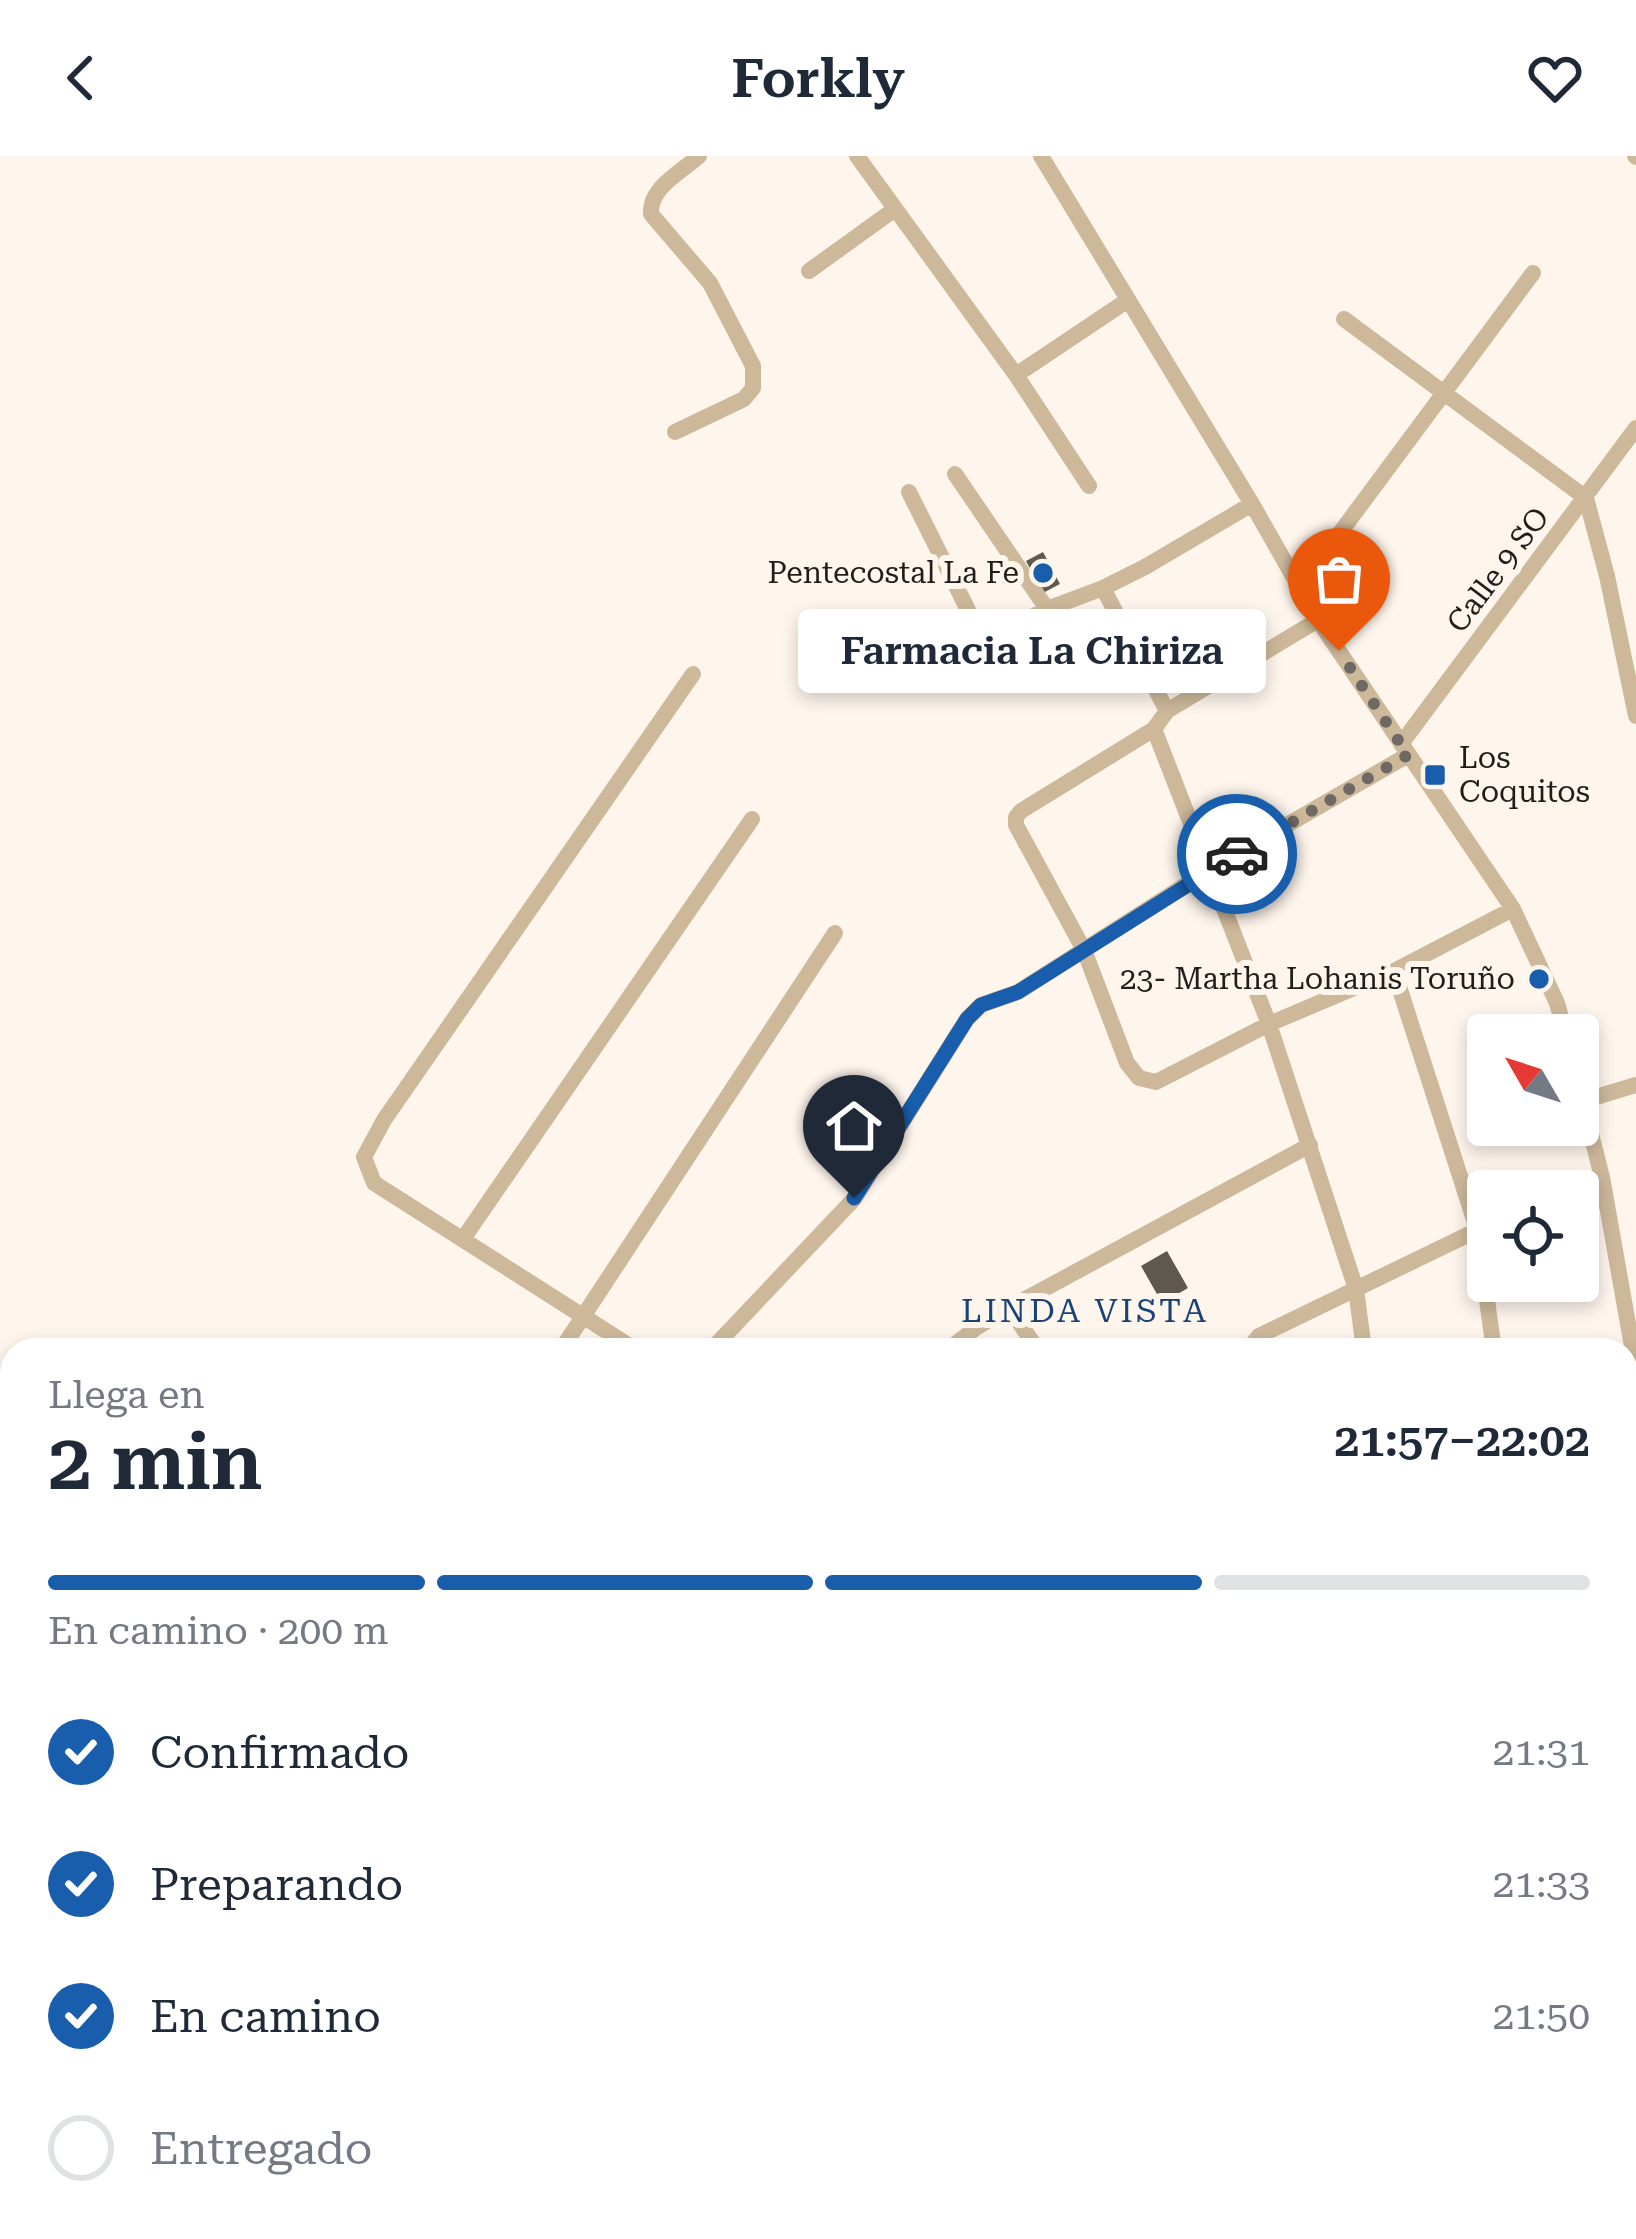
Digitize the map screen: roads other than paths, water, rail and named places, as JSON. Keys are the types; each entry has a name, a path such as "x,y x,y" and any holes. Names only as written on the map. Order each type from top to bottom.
{"street":[{"path":"675,433 743,399 753,388 753,366 710,283 651,214 655,194 699,156"},
{"path":"857,156 1016,375 1089,486"},
{"path":"1041,156 1318,620 1513,909 1560,1014"},
{"path":"809,271 895,209"},
{"path":"1300,588 1533,273"},
{"path":"1016,375 1128,300"},
{"path":"1344,320 1586,498 1636,716"},
{"name":"Calle 9 SO","path":"1405,750 1636,428"},
{"path":"955,474 1047,609"},
{"path":"909,493 984,643"},
{"path":"911,680 1047,609 1145,567 1252,504"},
{"path":"1103,587 1167,711"},
{"path":"1318,620 1167,711 1154,729 1016,817 1016,825 1084,950 1127,1063 1138,1078 1156,1082 1269,1024 1394,971 1513,909"},
{"path":"618,1338 374,1183 364,1157 384,1120 693,674"},
{"path":"1154,729 1269,1024 1356,1289 1362,1338"},
{"path":"722,1338 854,1198 967,1019 981,1005 1018,992 1405,750"},
{"path":"463,1239 752,820"},
{"path":"569,1338 835,934"},
{"path":"1394,971 1467,1181"},
{"path":"1599,1090 1636,1085"},
{"path":"963,1338 1009,1308 1310,1145"},
{"path":"1594,1146 1631,1338"},
{"path":"1257,1338 1467,1235"},
{"path":"1490,1302 1493,1338"},
{"path":"1009,1308 1030,1338"}],"place":[{"name":"Pentecostal La Fe","path":"1043,573"},
{"name":"Farmacia La Chiriza","path":"1339,651"},
{"name":"Los Coquitos","path":"1435,775"},
{"name":"23- Martha Lohanis Toruño","path":"1539,979"}],"district":[{"name":"LINDA VISTA","path":"1085,1310"}]}
